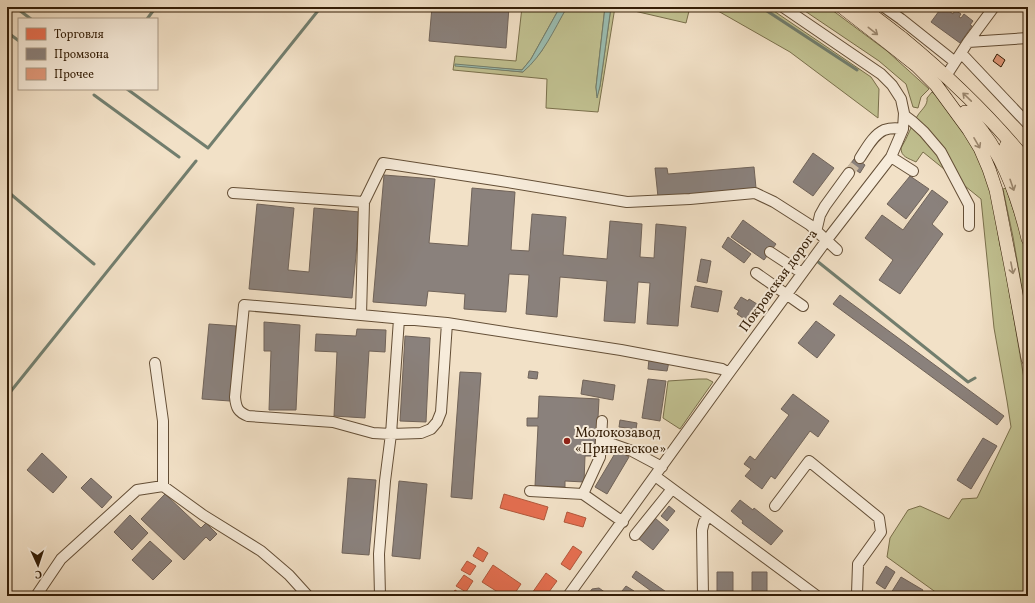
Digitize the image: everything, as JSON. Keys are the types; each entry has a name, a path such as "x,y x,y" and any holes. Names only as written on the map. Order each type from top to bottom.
{"main road":[{"path":"842,7 911,62 938,89 969,130 980,148 990,169 996,190 1028,359"},
{"path":"861,7 902,38 946,76 995,125 1028,163"},
{"path":"938,89 951,98 962,109 982,131 998,155 1009,178 1028,239"},
{"path":"995,125 1014,160 1028,196"}],"street":[{"name":"Покровская дорога","path":"568,596 787,294 891,157 903,129 904,115 901,99 892,85 881,74 782,7"},
{"path":"884,7 955,62"},
{"path":"946,76 968,42 994,7"},
{"path":"968,42 1028,38"},
{"path":"961,53 1028,124"},
{"path":"904,115 924,132 941,152 969,205 969,226"},
{"path":"860,158 875,137 882,131 892,128 903,129"},
{"path":"891,157 913,171"},
{"path":"361,315 364,202 383,163 627,202 690,199 755,193 774,202 810,225 837,250"},
{"path":"816,232 820,215 849,173"},
{"path":"233,193 364,202"},
{"path":"770,252 802,274"},
{"path":"756,273 803,306"},
{"path":"447,323 441,412 437,422 431,429 422,433 373,433 333,422 248,416 240,413 235,405 244,305 447,323 621,350 722,369 729,373"},
{"path":"380,596 379,554 385,481 391,434 399,318"},
{"path":"155,363 163,421 162,486"},
{"path":"583,494 600,457 602,421"},
{"path":"601,440 632,451 662,467"},
{"path":"774,506 809,461 879,518 881,532 858,564 856,596"},
{"path":"655,476 817,596"},
{"path":"36,596 61,559 137,490 162,486 203,515 261,551 289,575 308,596"},
{"path":"635,536 672,489"},
{"path":"530,491 583,494 623,522"},
{"path":"703,596 702,530 704,522 709,516"}],"green space":[{"path":"522,7 560,7 531,59 522,70 455,65 523,72 541,52 567,7 605,7 596,87 597,96 600,86 611,7 615,7 598,112 546,108 547,79 453,70 455,56 516,61"},
{"path":"617,7 652,9 652,7 690,7 686,23"},
{"path":"711,7 768,7 871,77 879,89 878,118 790,52"},
{"path":"799,7 828,7 887,51 929,89 921,97 918,108 913,107 906,84 879,61"},
{"path":"932,92 964,130 986,174 993,202 1028,402 1028,596 941,596 887,557 890,538 908,510 920,506 949,519 962,499 977,498 1011,427 994,328 981,199 923,152 916,162 906,157 901,151 913,123 926,105 927,98"},
{"path":"1006,188 1022,236 1028,263 1028,323 1003,189"},
{"path":"707,379 713,382 680,429 663,418 668,381"}],"water":[{"path":"560,7 567,7 542,50 523,72 455,66 455,64 522,70 531,59"},
{"path":"605,7 611,7 597,98 596,87"}],"building: Торговля":[{"path":"504,494 548,507 544,520 500,508"},
{"path":"567,512 586,518 583,527 564,522"},
{"path":"573,546 582,552 570,570 561,564"},
{"path":"478,547 488,553 483,562 473,556"},
{"path":"467,561 476,566 470,575 461,570"},
{"path":"493,565 521,584 513,596 504,596 482,582"},
{"path":"546,573 557,581 546,596 530,596"},
{"path":"464,575 473,581 466,592 456,586"},
{"path":"455,590 464,596 452,596"}],"building: Промзона":[{"path":"432,7 509,7 506,48 429,41"},
{"path":"942,7 953,14 955,10 961,14 959,17 961,18 964,14 973,21 970,25 972,26 960,43 931,22"},
{"path":"813,153 834,168 813,196 793,182"},
{"path":"857,155 861,162 865,165 860,173 856,170 852,175 845,171"},
{"path":"754,167 756,188 658,197 655,168 667,168 668,174"},
{"path":"384,175 435,179 429,243 468,246 472,188 515,192 511,250 529,251 532,214 566,217 563,255 607,259 610,221 642,224 640,257 654,258 656,224 686,227 678,326 647,324 650,283 638,282 635,323 604,321 607,281 560,277 557,317 526,314 529,275 509,274 506,312 464,309 465,294 428,291 426,306 373,302"},
{"path":"910,176 929,189 906,219 887,204"},
{"path":"932,190 948,202 932,224 943,234 900,294 879,280 893,260 865,238 882,215 903,230"},
{"path":"257,204 294,208 288,270 309,272 314,208 360,212 352,298 249,289"},
{"path":"743,220 776,244 764,260 731,237"},
{"path":"728,237 751,254 744,263 722,247"},
{"path":"701,259 711,261 707,283 697,281"},
{"path":"695,286 722,291 718,312 691,307"},
{"path":"840,295 1004,416 997,425 833,304"},
{"path":"741,297 748,301 749,299 757,304 746,320 737,314 739,311 734,308"},
{"path":"816,321 835,335 817,358 798,343"},
{"path":"264,322 300,325 296,410 269,410 271,351 264,351"},
{"path":"209,324 236,326 230,401 202,399"},
{"path":"357,329 386,330 385,352 369,351 365,418 334,416 337,352 315,351 316,334 356,336"},
{"path":"405,336 430,338 426,422 400,421"},
{"path":"649,359 669,362 667,371 648,369"},
{"path":"529,371 538,372 537,379 528,378"},
{"path":"460,372 481,373 472,499 451,497"},
{"path":"648,379 666,381 660,421 642,418"},
{"path":"583,380 615,385 613,400 581,394"},
{"path":"793,394 829,421 818,437 810,431 775,479 771,476 762,489 745,476 751,469 744,464 750,456 755,460 789,415 781,409"},
{"name":"Молокозавод «Приневское»","path":"539,396 599,399 596,456 585,456 584,482 565,481 565,487 535,486 538,426 527,426 527,418 538,418"},
{"path":"620,420 637,423 636,429 619,427"},
{"path":"983,438 997,446 971,489 957,480"},
{"path":"617,450 629,457 607,494 595,487"},
{"path":"42,453 67,477 53,493 27,470"},
{"path":"91,478 112,497 102,508 81,488"},
{"path":"348,478 376,480 369,555 342,553"},
{"path":"399,481 427,484 420,559 392,556"},
{"path":"165,494 201,528 206,523 217,534 210,541 206,537 184,560 141,519"},
{"path":"740,500 753,510 754,508 783,531 771,545 742,523 743,521 731,511"},
{"path":"669,506 675,511 667,521 661,516"},
{"path":"130,515 148,533 132,550 114,532"},
{"path":"655,518 669,530 653,550 638,538"},
{"path":"150,541 172,561 153,580 132,560"},
{"path":"886,566 895,572 885,589 876,583"},
{"path":"636,571 672,596 658,596 632,577"},
{"path":"717,572 733,572 733,596 717,596"},
{"path":"752,572 767,572 767,596 752,596"},
{"path":"901,577 923,590 919,596 897,596 891,593"},
{"path":"626,586 634,591 631,596 618,596"},
{"path":"599,588 610,596 587,596 592,589"}],"building: Прочее":[{"path":"997,54 1005,60 1001,67 993,61"}],"waterway":[{"path":"15,7 30,18"},
{"path":"148,18 156,7"},
{"path":"128,90 208,148 321,7"},
{"path":"761,7 857,70"},
{"path":"7,32 18,40"},
{"path":"94,95 179,157"},
{"path":"7,396 196,161"},
{"path":"7,191 94,264"},
{"path":"817,261 968,382 975,378"}],"tunnel":[{"path":"849,173 860,158"}],"place":[{"name":"Молокозавод «Приневское»","path":"567,441"}]}
